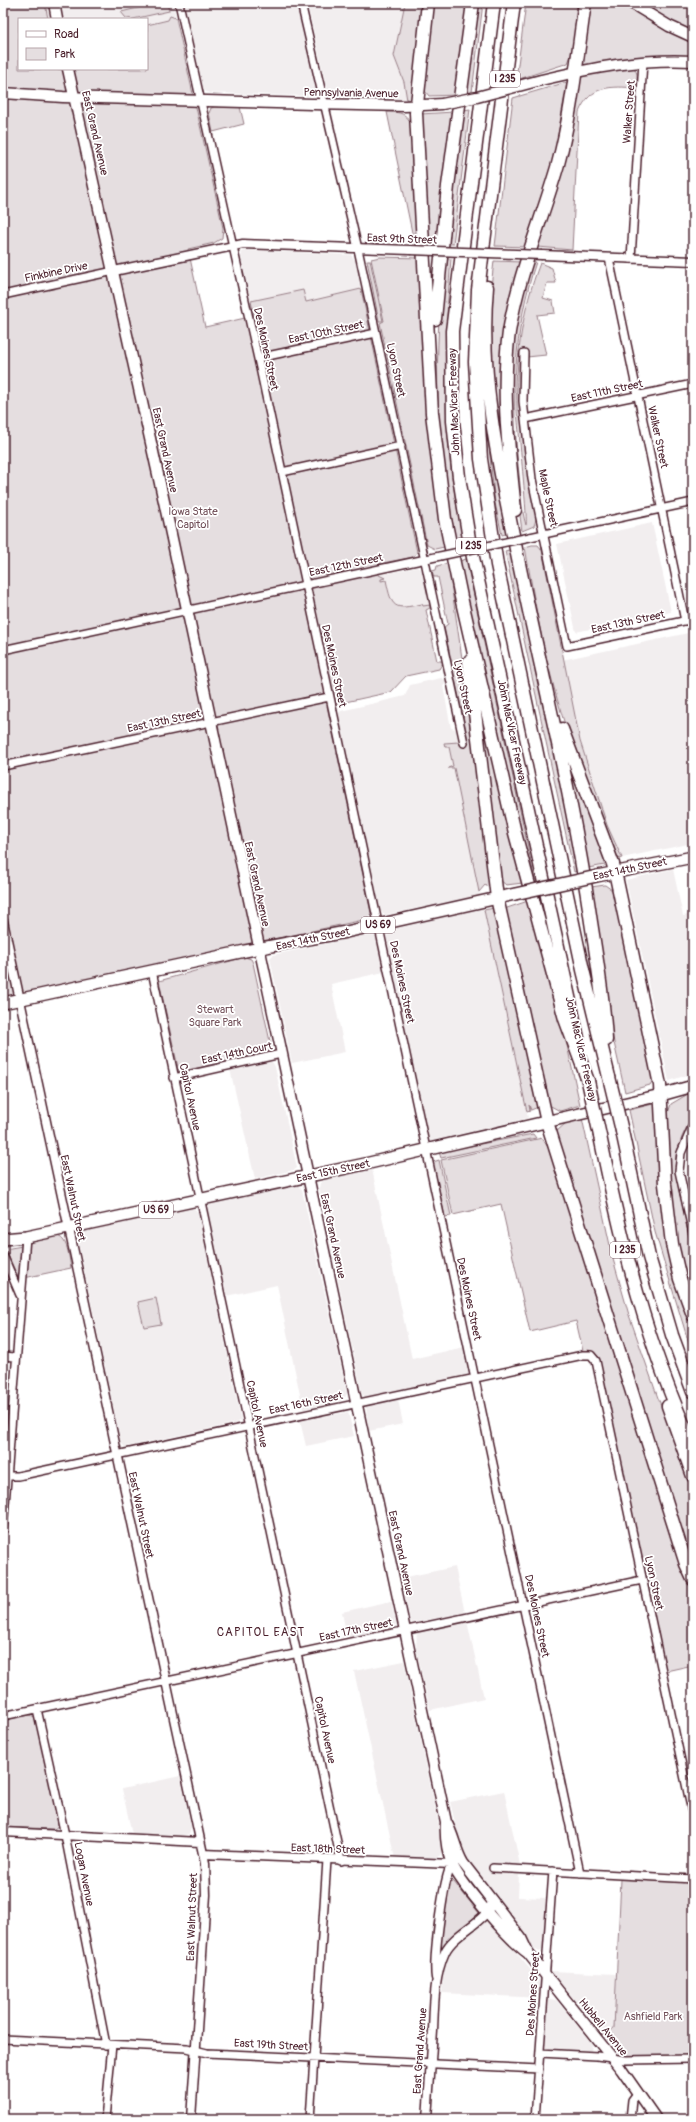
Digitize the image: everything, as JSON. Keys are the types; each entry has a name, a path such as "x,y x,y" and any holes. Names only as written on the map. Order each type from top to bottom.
{"highway":[{"path":"428,3 417,106 432,413 445,519 461,598 515,833 546,954 565,1019 588,1081"},
{"path":"431,370 437,288 447,194 473,3"},
{"name":"John MacVicar Freeway","path":"494,3 452,331 453,421 458,477 469,539 626,1258 658,1362 693,1446"},
{"name":"John MacVicar Freeway","path":"514,3 478,290 476,402 481,459 497,565 583,970 622,1131 649,1256 679,1354 693,1392"},
{"path":"525,593 509,458 506,413 506,358 515,304 558,162 575,72 585,3"},
{"path":"495,156 486,294 485,338 488,391 498,461 562,764 587,893 603,1003 608,1072"},
{"path":"461,598 497,898 546,1122 650,1455 686,1564 693,1579"},
{"path":"538,655 567,744 615,872 661,1095 668,1219 680,1279 693,1315"},
{"path":"679,1354 693,1384"},
{"path":"658,1362 666,1401 693,1476"}],"main road":[{"path":"54,3 57,18"},
{"path":"631,3 669,26 693,36"},
{"name":"Pennsylvania Avenue","path":"3,92 74,97 417,106 442,104 470,99 541,80 615,64 643,61 693,61"},
{"name":"East Grand Avenue","path":"68,70 114,271 446,1822 454,1835 456,1861"},
{"name":"East 14th Street","path":"3,1003 378,925 693,856"},
{"name":"US 69","path":"661,1095 693,1086"},
{"name":"East 15th Street","path":"3,1239 26,1238 308,1177 661,1095"},
{"name":"Hubbell Avenue","path":"456,1861 492,1900 521,1938 528,1953 614,2059 656,2119"},
{"name":"Hubbell Avenue","path":"456,1861 458,1874 515,1944 528,1953"}],"street":[{"name":"Des Moines Street","path":"178,3 258,358 580,1873"},
{"name":"Lyon Street","path":"302,3 358,249 464,743"},
{"name":"Walker Street","path":"631,259 643,61"},
{"name":"East 9th Street","path":"114,271 232,245 248,244 693,261"},
{"name":"Walker Street","path":"609,258 685,621"},
{"name":"Finkbine Drive","path":"3,295 114,271"},
{"name":"East 10th Street","path":"258,358 376,333"},
{"name":"Maple Street","path":"524,353 523,401 525,431 532,479 567,646"},
{"name":"East 11th Street","path":"525,419 693,384"},
{"path":"282,472 401,446"},
{"name":"East 12th Street","path":"3,650 693,502"},
{"name":"East 13th Street","path":"567,646 693,619"},
{"name":"East 13th Street","path":"3,766 329,697"},
{"name":"East Walnut Street","path":"3,921 164,1682 203,1854 206,1894 191,2119"},
{"name":"Capitol Avenue","path":"152,971 341,1860"},
{"name":"East 14th Court","path":"174,1078 281,1054"},
{"path":"693,1125 681,1153 679,1171 693,1234"},
{"path":"3,1530 5,1476 26,1238"},
{"path":"3,1255 20,1296"},
{"name":"East 16th Street","path":"5,1476 18,1476 583,1355 591,1355"},
{"name":"Lyon Street","path":"591,1355 596,1361 642,1580 692,1806 693,1817"},
{"path":"3,1356 15,1357"},
{"name":"East 17th Street","path":"3,1716 642,1580"},
{"name":"Logan Avenue","path":"37,1709 109,2045 105,2119"},
{"path":"3,1832 200,1842"},
{"name":"East 18th Street","path":"203,1854 327,1860 456,1861"},
{"path":"310,2119 327,1860"},
{"name":"East Grand Avenue","path":"437,1984 434,1968 447,1877 456,1861"},
{"path":"493,1868 693,1879"},
{"name":"Des Moines Street","path":"535,2119 553,1871"},
{"path":"488,1912 492,1900"},
{"name":"East Grand Avenue","path":"427,2119 437,1984 442,1960 448,1945 488,1912"},
{"name":"East 19th Street","path":"3,2040 187,2048 196,2051 538,2069"},
{"path":"540,2053 598,2056 614,2059 693,2059"},
{"path":"630,2119 632,2100 638,2092"}],"shaded area":[{"path":"45,3 173,3 176,18 170,16 168,20 148,25 148,18 48,18"},
{"path":"184,3 296,3 315,88 314,93 307,96 209,93 205,91 202,87"},
{"path":"307,3 405,3 394,56 404,82 407,100 330,97"},
{"path":"247,250 351,255 355,260 361,289 306,302 303,290 251,301 241,257 242,252"},
{"path":"652,523 671,612 576,632 557,544"},
{"path":"417,567 422,570 430,605 388,614 380,575"},
{"path":"693,632 693,843 622,858 607,825 580,741 562,660"},
{"path":"441,678 445,680 446,684 443,686 451,728 456,729 459,742 444,743 446,747 449,747 453,766 448,769 454,768 480,895 385,915 379,909 338,715 341,711 405,696 410,685"},
{"path":"673,869 683,916 693,914 693,1073 669,1081 626,880"},
{"path":"483,907 528,1118 431,1141 427,1135 386,935 391,930"},
{"path":"370,931 375,932 384,972 331,984 345,1052 292,1063 270,958 273,955 334,942"},
{"path":"268,1061 273,1063 275,1067 297,1168 255,1179 230,1069"},
{"path":"372,1169 412,1359 464,1347 469,1371 468,1375 464,1376 365,1397 362,1394 319,1188 320,1183 325,1179"},
{"path":"291,1186 298,1186 302,1190 347,1394 343,1400 303,1409 277,1285 226,1296 207,1210 208,1206 214,1203"},
{"path":"190,1208 195,1209 198,1213 241,1420 236,1423 125,1447 121,1443 77,1236 81,1231"},
{"path":"398,1399 403,1424 369,1431 366,1407"},
{"path":"348,1412 354,1436 306,1446 300,1421"},
{"path":"455,1567 465,1613 411,1623 401,1578"},
{"path":"391,1601 396,1624 395,1628 347,1638 342,1612"},
{"path":"467,1621 484,1698 430,1710 416,1648 417,1632"},
{"path":"404,1661 442,1839 442,1853 437,1859 395,1859 354,1671"},
{"path":"180,1776 191,1827 189,1834 175,1836 132,1834 122,1789"},
{"path":"504,1791 520,1865 493,1864 493,1871 519,1873 518,1897 547,1898 543,1948 540,1952 534,1949 466,1860 462,1851 450,1802"},
{"path":"487,1920 493,1925 540,1981 540,1998 442,1993 444,1965 450,1950 482,1922"},
{"path":"551,1971 616,1974 614,2028 604,2035"},
{"path":"549,1999 556,2000 592,2044 591,2051 545,2048"}],"green space":[{"name":"Iowa State Capitol","path":"3,3 45,3 48,18 18,18 18,70 148,70 148,25 168,20 170,16 176,18 223,228 222,238 214,243 188,249 205,327 254,316 251,301 303,290 306,302 361,289 417,552 413,557 378,564 379,575 385,578 381,579 381,581 386,580 390,597 396,605 405,607 422,604 423,606 430,605 430,608 426,610 437,661 442,661 443,663 439,669 406,676 391,692 327,706 371,913 368,919 3,997"},
{"path":"159,3 167,3 169,11 138,18 126,18 121,12"},
{"path":"405,3 424,3 412,100 407,100 404,82 394,56"},
{"path":"434,3 469,3 457,95 429,96 425,91"},
{"path":"478,3 483,3 472,92 465,93"},
{"path":"526,3 577,3 574,41 568,63 516,80"},
{"path":"589,3 622,3 659,26 693,41 693,56 624,59 582,66"},
{"path":"640,3 693,3 693,32 667,20"},
{"path":"634,67 637,74 637,88 618,87 602,89 589,97 579,112 572,250 538,247 578,81 583,75"},
{"path":"567,82 553,164 528,247 495,246 513,98"},
{"path":"240,107 244,124 213,132 209,113 211,108"},
{"path":"470,109 453,244 447,244 464,110"},
{"path":"387,112 402,114 408,118 412,126 420,243 414,242"},
{"path":"454,112 437,243 428,243 420,114"},
{"path":"380,257 421,258 436,488 444,547 435,549 427,545 380,323 384,321 371,259"},
{"path":"444,259 451,259 447,310 446,411 451,472 463,543 456,544 443,458 438,409 438,344"},
{"path":"367,260 370,260 383,321 379,321"},
{"path":"494,261 523,262 515,289 506,476 491,373 491,287"},
{"path":"532,262 536,262 528,288 518,340 515,393 516,447 522,506 526,525 517,410 517,372 524,317 540,263 552,268 556,283 547,283 543,298 553,301 555,313 537,315 546,355 527,357 527,351 521,350 520,392 523,434 537,516 534,526 522,531 516,486 509,396 511,351 514,329"},
{"path":"486,420 509,533 502,535 495,503"},
{"path":"538,545 542,550 580,741 607,825 622,858 617,859 581,769 555,692 538,620 525,547"},
{"path":"513,549 580,870 574,872 505,551"},
{"path":"466,559 535,880 531,881 502,760 460,561"},
{"path":"448,563 480,781 490,884 488,887 485,885 479,892 454,768 448,768 453,766 449,747 445,747 444,743 459,742 461,746 469,744 444,627 448,624 438,577 434,577 432,571 436,570 437,566"},
{"path":"478,691 523,883 506,885 500,880"},
{"path":"564,749 607,861 605,865 588,868"},
{"path":"605,885 612,890 614,900 617,900 653,1080 650,1085 625,1092 613,1038 591,887"},
{"path":"528,901 565,1036 580,1105 560,1111 549,1105 505,914 507,908"},
{"path":"494,908 538,1107 531,1110 529,1105 530,1111 527,1112 484,910"},
{"name":"Stewart Square Park","path":"245,957 251,959 253,963 271,1046 270,1050 265,1054 179,1072 159,981"},
{"path":"693,1091 693,1114 682,1137 676,1155 675,1171 693,1255 693,1299 677,1242 671,1190 667,1116 671,1104"},
{"path":"656,1104 680,1289 693,1325 693,1357 655,1232 629,1110"},
{"path":"582,1118 613,1259 629,1315 658,1398 693,1485 693,1566 681,1533 556,1132 567,1122"},
{"path":"533,1134 536,1138 441,1158 439,1152"},
{"path":"542,1138 549,1149 693,1589 693,1665 666,1671 599,1357 589,1350 583,1351 576,1321 530,1332 501,1204 453,1215 441,1160"},
{"path":"439,1160 451,1216 445,1217 433,1162"},
{"path":"56,1236 60,1237 65,1244 69,1254 71,1268 24,1278 29,1243"},
{"path":"22,1246 20,1276 18,1277 5,1249"},
{"path":"156,1298 161,1324 144,1327 138,1302"},
{"path":"30,1715 35,1717 58,1822 58,1826 54,1829 3,1827 3,1720"},
{"path":"450,1879 479,1913 448,1940 440,1954 439,1950"},
{"name":"Ashfield Park","path":"621,1879 693,1883 693,2056 622,2056 604,2035 614,2028"}],"district":[{"name":"CAPITOL EAST","path":"261,1632"}]}
